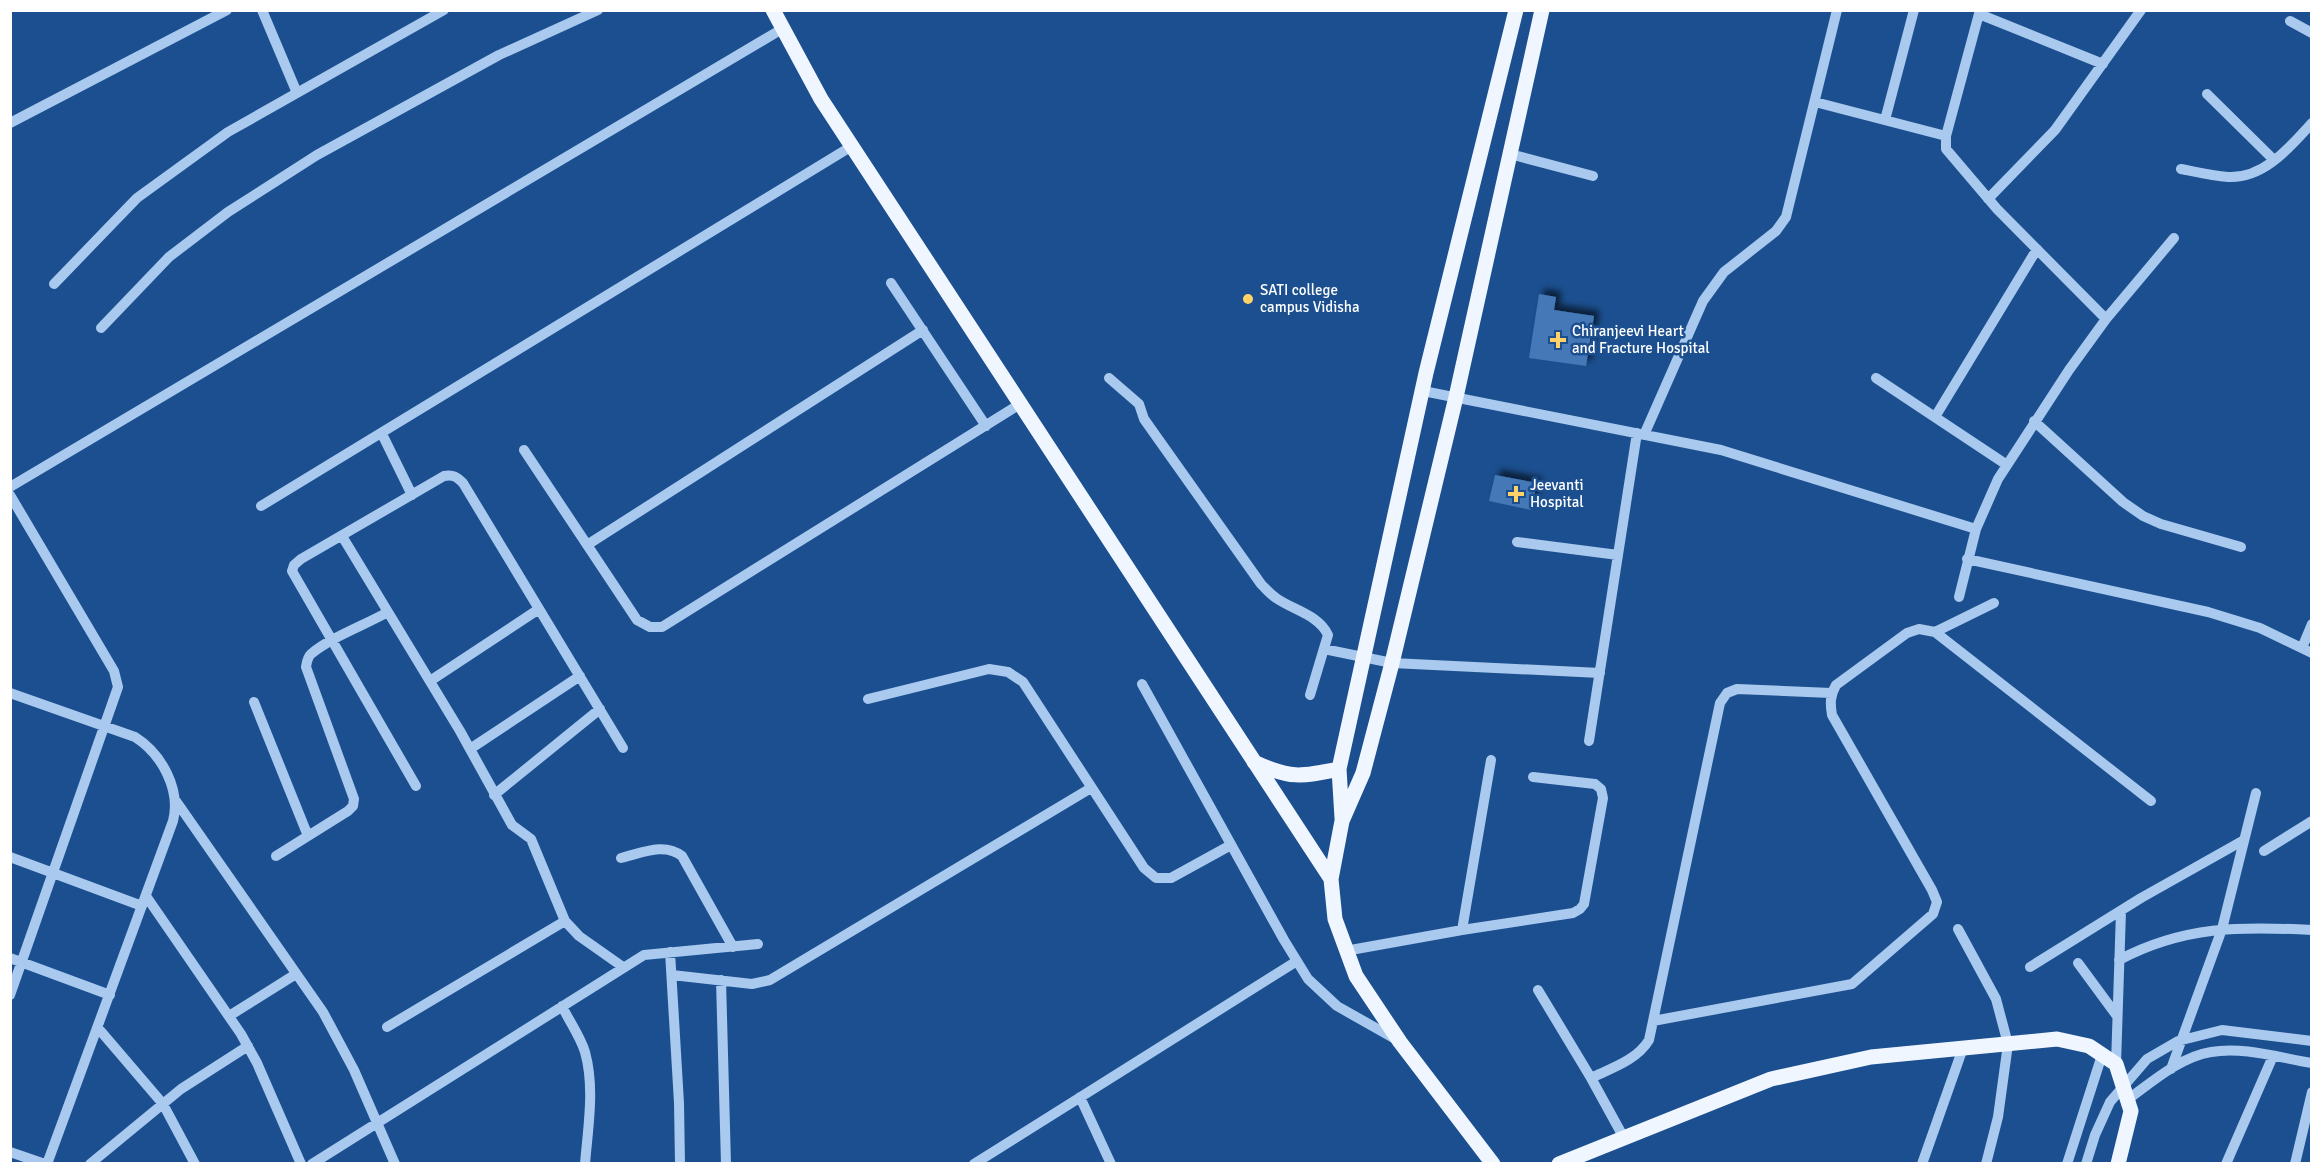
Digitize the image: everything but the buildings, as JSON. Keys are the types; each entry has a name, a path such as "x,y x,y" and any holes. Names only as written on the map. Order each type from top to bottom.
{"main road":[{"path":"773,10 821,99 1331,879"},
{"path":"1342,821 1339,769 1423,390 1516,10"},
{"path":"1493,1164 1400,1042 1356,976 1335,919 1331,879 1342,821 1363,773 1392,663 1456,397 1542,10"},
{"path":"1254,762 1279,773 1294,776 1339,769"},
{"path":"1559,1164 1771,1079 1871,1057 2057,1039 2090,1046 2116,1064 2131,1111 2118,1164"}],"street":[{"path":"10,123 227,10"},
{"path":"262,10 297,93"},
{"path":"54,284 136,198 228,132 444,10"},
{"path":"101,328 169,257 228,212 317,155 499,55 598,10"},
{"path":"1589,741 1618,555 1641,434 1703,302 1714,284 1724,272 1776,231 1786,217 1837,10"},
{"path":"1885,120 1914,10"},
{"path":"1989,199 2055,130 2141,10"},
{"path":"2103,63 1980,12 1946,136 1946,149 1989,199 2106,319"},
{"path":"2290,21 2312,33"},
{"path":"10,487 782,29"},
{"path":"2207,94 2274,160"},
{"path":"1815,102 1946,136"},
{"path":"2181,169 2229,177 2251,174 2293,145 2312,123"},
{"path":"261,506 852,146"},
{"path":"1510,154 1593,176"},
{"path":"1959,597 1976,529 1998,479 2034,421 2106,319 2174,238"},
{"path":"1935,417 2037,249"},
{"path":"891,283 986,426"},
{"path":"587,545 923,330"},
{"path":"1109,378 1138,404 1144,418 1261,584 1275,597 1325,628 1328,635 1310,695"},
{"path":"1876,378 2007,465"},
{"path":"1423,390 1721,450 1976,529"},
{"path":"524,450 637,620 650,627 662,627 1020,404"},
{"path":"2034,421 2123,502 2143,516 2162,524 2241,547"},
{"path":"382,434 412,495"},
{"path":"416,786 292,572 294,565 301,559 450,474 463,483 623,748"},
{"path":"10,495 114,671 118,687 10,995"},
{"path":"342,536 430,681 512,825 531,839 565,921 579,936 623,967"},
{"path":"1517,542 1618,555"},
{"path":"1967,559 2208,612 2260,628 2307,651 2312,624"},
{"path":"1935,632 1994,603"},
{"path":"430,681 539,609"},
{"path":"276,856 353,806 354,799 306,668 307,660 333,641 388,612"},
{"path":"1653,1021 1852,984 1933,914 1937,902 1932,890 1832,715 1830,702 1831,693 1836,685 1907,633 1919,629 1935,632 2151,801"},
{"path":"1324,649 1392,663 1600,673"},
{"path":"868,699 989,669 1008,672 1023,682 1144,868 1156,878 1171,878 1231,845"},
{"path":"470,749 580,676"},
{"path":"1142,684 1308,979 1337,1006 1400,1042"},
{"path":"1591,1078 1617,1066 1642,1050 1649,1040 1720,703 1727,693 1737,688 1831,693"},
{"path":"10,693 135,737 148,745 165,769 176,801 333,1031 354,1070 395,1164"},
{"path":"254,702 308,837"},
{"path":"494,795 600,709"},
{"path":"1462,930 1491,760"},
{"path":"1345,951 1572,913 1580,909 1584,904 1603,798 1601,789 1595,784 1533,777"},
{"path":"672,975 752,984 770,980 1091,788"},
{"path":"2171,1069 2222,929 2256,793"},
{"path":"10,1152 46,1164 173,821 176,801"},
{"path":"2264,851 2312,821"},
{"path":"2030,967 2121,910 2244,840"},
{"path":"621,858 672,848 682,856 734,946"},
{"path":"10,857 144,901 229,1016 248,1046 301,1164"},
{"path":"2116,1064 2121,910"},
{"path":"387,1027 565,921"},
{"path":"2119,960 2156,943 2222,929 2266,927 2312,930"},
{"path":"1958,929 1996,999 2008,1044 1998,1117 1986,1164"},
{"path":"312,1164 644,955 758,944"},
{"path":"670,952 679,1103 680,1164"},
{"path":"10,958 110,995"},
{"path":"974,1164 1297,961"},
{"path":"2078,963 2117,1016"},
{"path":"229,1016 296,974"},
{"path":"721,980 726,1164"},
{"path":"1538,990 1624,1138"},
{"path":"562,1006 584,1050 589,1071 590,1101 585,1164"},
{"path":"98,1028 163,1104 195,1164"},
{"path":"2086,1164 2095,1135 2110,1102 2148,1059 2178,1041 2222,1030 2312,1041"},
{"path":"90,1164 181,1089 248,1046"},
{"path":"1922,1164 1964,1048"},
{"path":"2127,1100 2171,1069 2211,1052 2242,1051 2312,1063"},
{"path":"2067,1164 2102,1055"},
{"path":"2226,1164 2273,1056"},
{"path":"2295,1164 2312,1092"},
{"path":"1080,1097 1111,1164"}],"place":[{"name":"SATI college campus Vidisha","path":"1248,299"},
{"name":"Chiranjeevi Heart and Fracture Hospital","path":"1558,340"},
{"name":"Jeevanti Hospital","path":"1516,494"}]}
